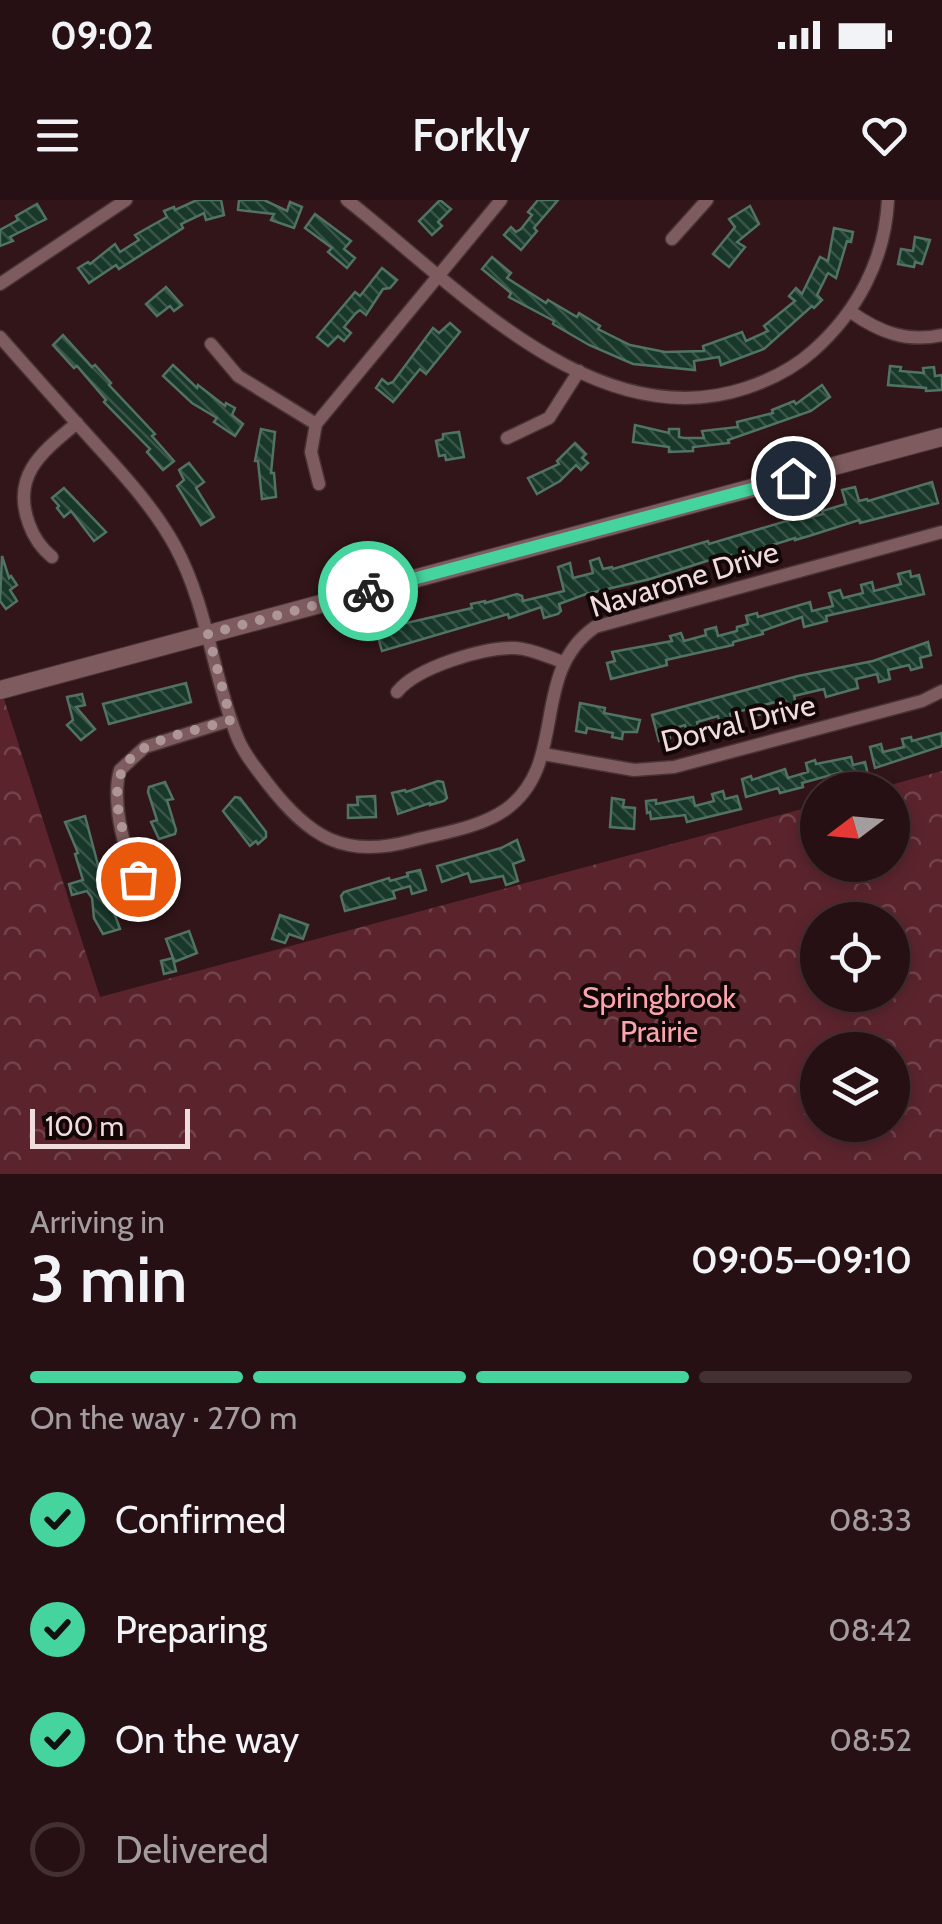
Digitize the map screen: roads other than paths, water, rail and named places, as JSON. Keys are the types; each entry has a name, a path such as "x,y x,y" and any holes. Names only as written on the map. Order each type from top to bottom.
{"street":[{"path":"0,284 126,200"},
{"path":"346,200 500,324 579,371 614,387 652,396 697,398 758,384 799,362 851,312 879,252 888,200"},
{"path":"319,484 311,452 316,424 501,200"},
{"path":"672,239 707,200"},
{"path":"851,312 891,334 922,338 942,335"},
{"path":"0,337 144,498 165,528 190,578 231,720 250,760 293,814 325,838 360,847 401,844 490,818 522,795 543,754 562,662 524,649 504,649 422,671 397,692"},
{"path":"211,344 238,376 316,424"},
{"path":"506,438 549,418 579,371"},
{"path":"52,557 33,534 22,494 32,466 77,423"},
{"path":"0,690 942,437"},
{"name":"Navarone Drive","path":"562,662 585,634 609,621 941,534"},
{"name":"Dorval Drive","path":"543,754 634,770 674,768 922,701 942,691"},
{"path":"158,894 143,886 134,870 116,806 120,770 145,747 231,720"}],"park label":[{"name":"Springbrook Prairie","path":"659,1014"}]}
